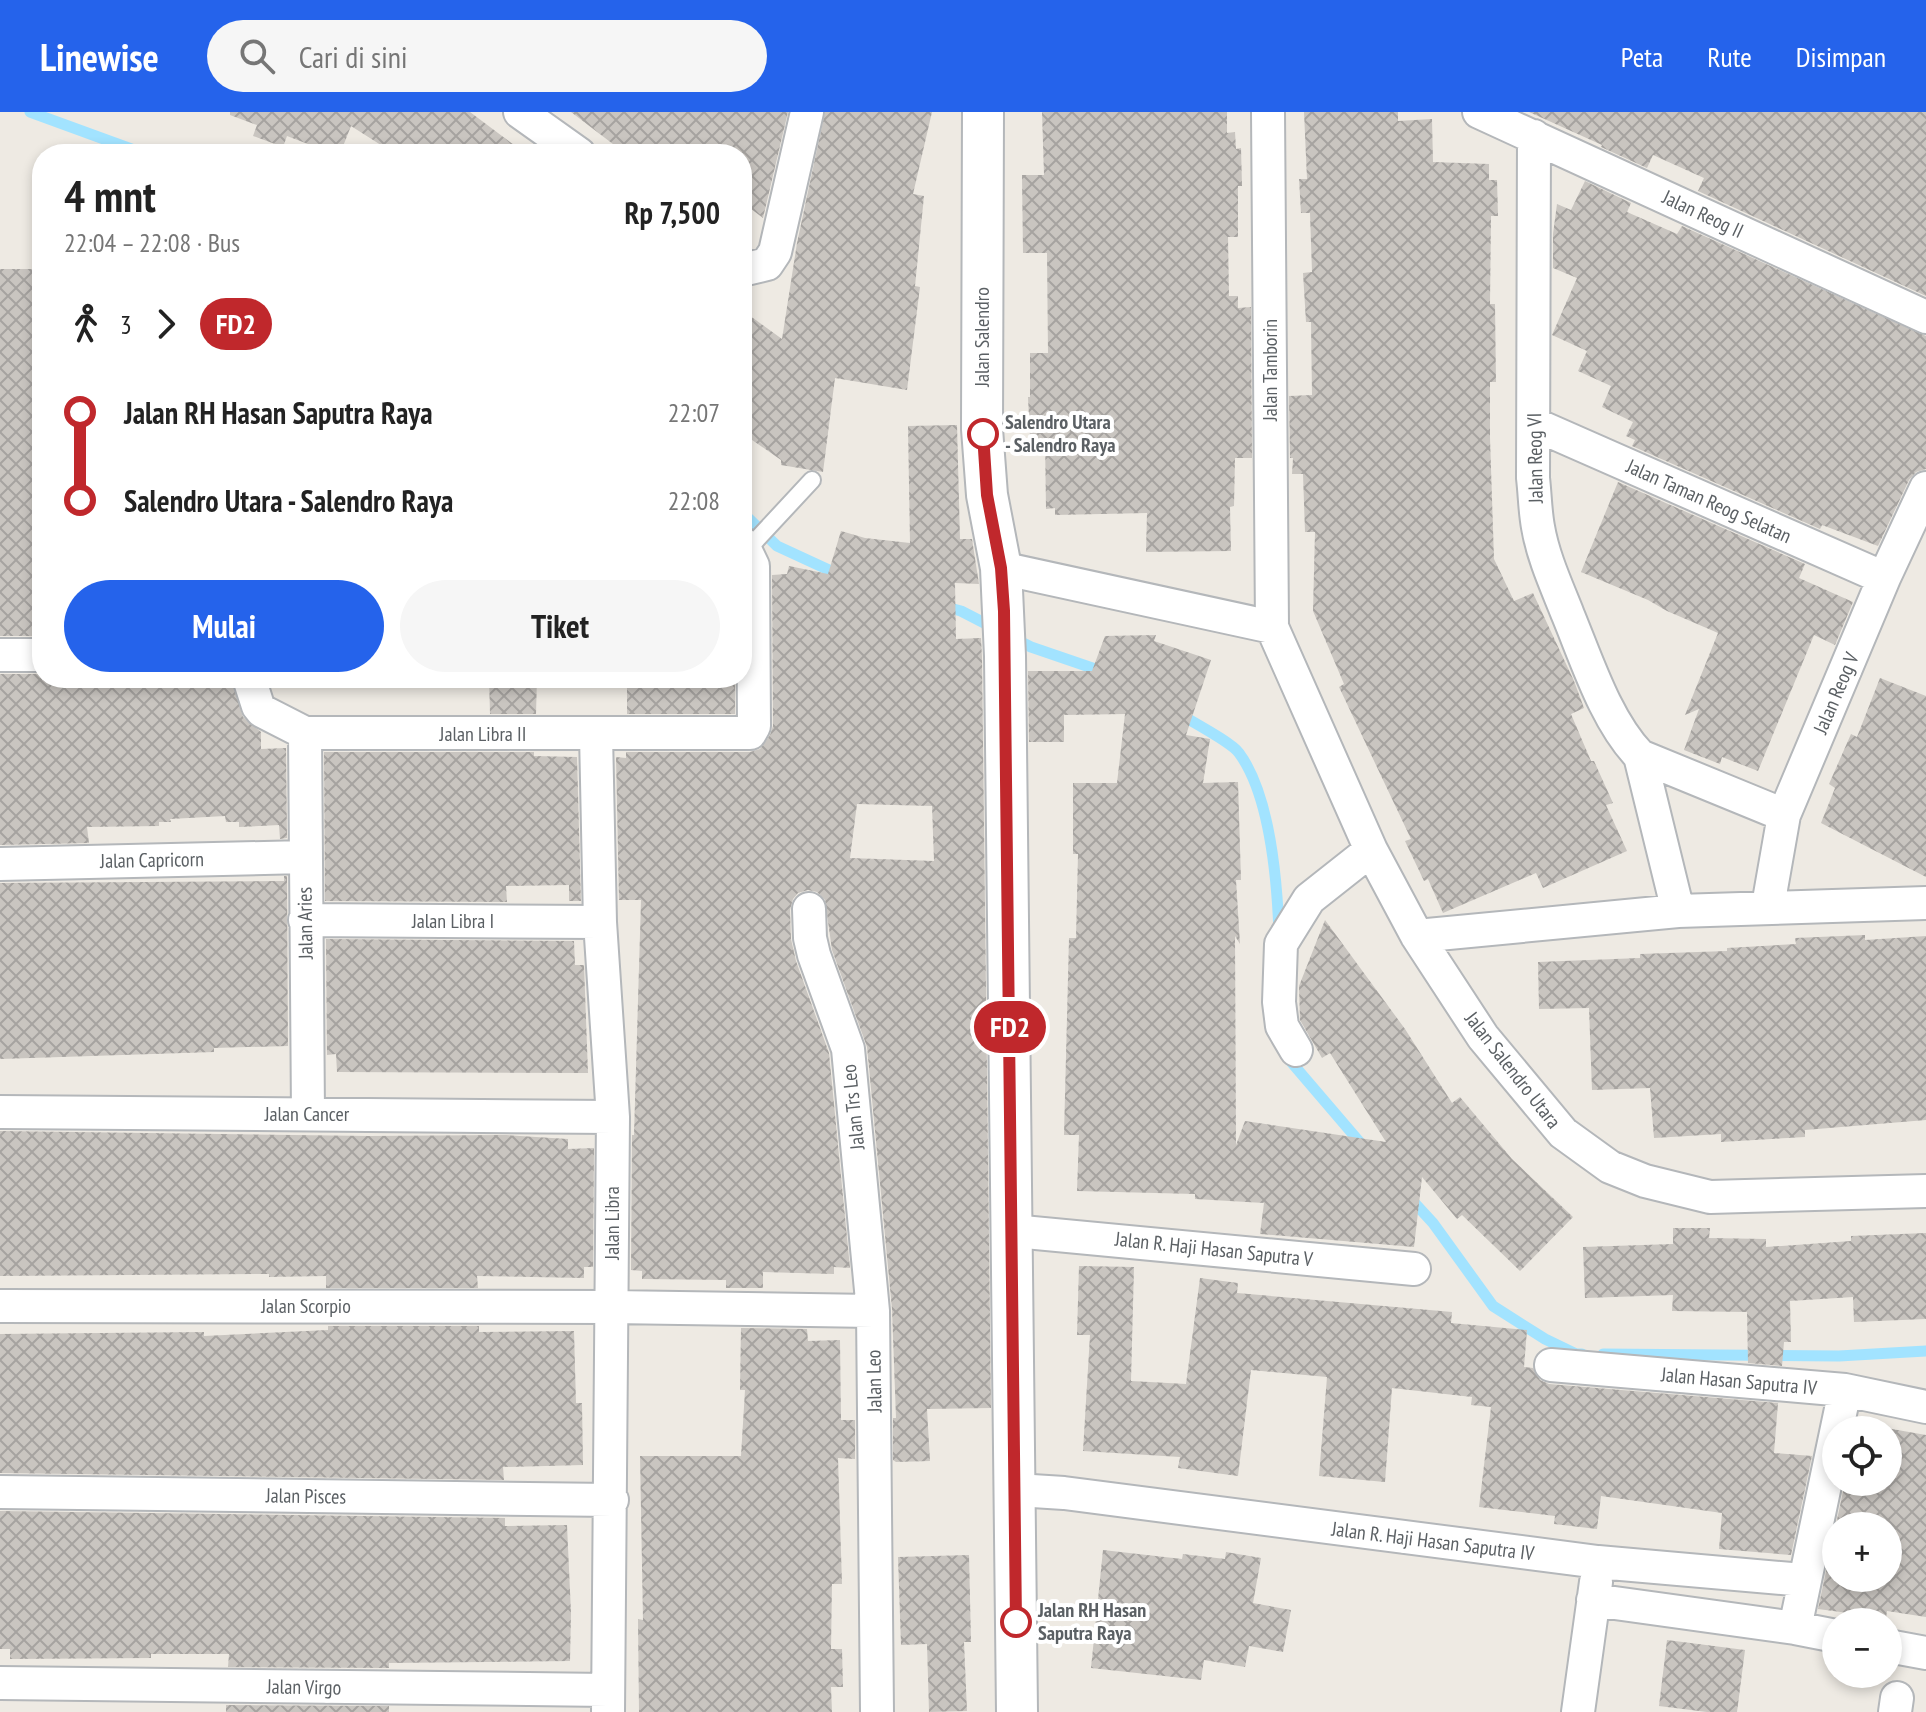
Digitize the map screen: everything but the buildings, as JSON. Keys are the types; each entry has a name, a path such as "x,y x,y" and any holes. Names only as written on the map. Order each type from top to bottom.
{"street":[{"path":"520,112 565,144"},
{"path":"754,267 779,242 807,112"},
{"name":"Jalan Salendro","path":"983,112 982,429 987,495 1001,568 1005,656 1017,1712"},
{"name":"Jalan Tamborin","path":"1268,112 1272,627"},
{"name":"Jalan Reog II","path":"1479,112 1926,317"},
{"name":"Jalan Reog VI","path":"1534,136 1533,478 1538,529 1552,574 1616,725 1626,742 1640,756 1678,911"},
{"name":"Jalan Taman Reog Selatan","path":"1534,424 1884,578"},
{"name":"Jalan Reog V","path":"1768,906 1784,815 1884,578 1926,488"},
{"name":"Jalan Libra II","path":"252,688 262,711 305,733 752,733 752,562"},
{"path":"1001,568 1272,627"},
{"name":"Jalan Salendro Utara","path":"1272,627 1371,850 1417,936 1483,1037 1563,1133 1610,1167 1645,1181 1710,1197 1926,1191"},
{"path":"0,655 32,655"},
{"name":"Jalan Aries","path":"305,733 308,1114"},
{"name":"Jalan Libra","path":"596,734 600,922 613,1117 608,1701"},
{"path":"1640,756 1784,815"},
{"path":"1296,1050 1282,1026 1279,1002 1281,944 1309,899 1371,850"},
{"name":"Jalan Capricorn","path":"0,864 305,857"},
{"path":"1417,936 1678,911 1926,903"},
{"name":"Jalan Trs Leo","path":"809,909 814,955 848,1049 873,1311"},
{"name":"Jalan Libra I","path":"305,920 600,922"},
{"name":"Jalan Cancer","path":"0,1112 613,1117"},
{"name":"Jalan R. Haji Hasan Saputra V","path":"1013,1231 1414,1269"},
{"name":"Jalan Scorpio","path":"0,1306 612,1307"},
{"path":"612,1307 873,1311"},
{"name":"Jalan Leo","path":"873,1311 877,1712"},
{"name":"Jalan Hasan Saputra IV","path":"1551,1365 1845,1390 1926,1407"},
{"path":"1795,1628 1845,1390"},
{"name":"Jalan R. Haji Hasan Saputra IV","path":"1016,1490 1064,1493 1598,1562 1803,1580"},
{"name":"Jalan Pisces","path":"0,1492 612,1500"},
{"path":"1578,1712 1598,1562"},
{"path":"1593,1600 1822,1633"},
{"path":"1902,1649 1926,1653"},
{"name":"Jalan Virgo","path":"0,1683 608,1701"}],"lane":[{"path":"752,540 812,480"}],"waterway":[{"path":"30,112 118,144"},
{"path":"752,522 777,546 842,576"},
{"path":"942,606 961,611 996,629"},
{"path":"1011,637 1107,673"},
{"path":"1178,713 1235,748 1250,771 1270,839 1279,932"},
{"path":"1286,1056 1363,1146"},
{"path":"1410,1198 1433,1223 1493,1306 1545,1339 1582,1354"},
{"path":"1603,1354 1839,1356 1926,1351"}],"bus line":[{"name":"FD2","path":"983,434 987,495 1001,568 1004,611 1016,1622"}],"place":[{"name":"Salendro Utara - Salendro Raya","path":"983,434"},
{"name":"Jalan RH Hasan Saputra Raya","path":"1016,1622"}]}
